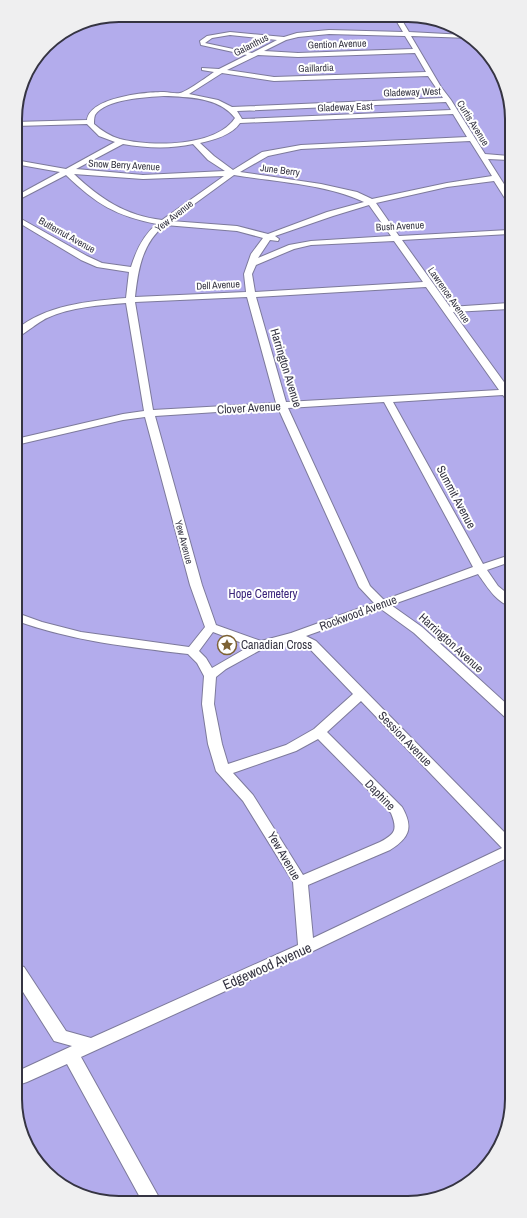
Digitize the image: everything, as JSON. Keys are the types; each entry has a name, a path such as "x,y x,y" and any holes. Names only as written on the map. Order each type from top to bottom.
{"lane":[{"name":"Curtis Avenue","path":"399,22 430,74 448,100 454,112 505,192"},
{"name":"Galanthus","path":"182,94 256,54 297,35 329,32 459,37"},
{"path":"235,34 217,48 206,45 202,42 215,36 235,34 249,34 284,40"},
{"name":"Gention Avenue","path":"217,48 256,54 298,55 416,51"},
{"name":"Gaillardia","path":"204,69 280,79 430,74"},
{"path":"182,94 211,100 233,109 239,118 235,125 226,132 195,142 156,145 121,142 100,134 95,130 90,122 95,111 100,107 114,101 148,95 182,94"},
{"name":"Gladeway West","path":"233,109 448,100"},
{"name":"Gladeway East","path":"237,121 454,112"},
{"path":"22,124 90,122"},
{"name":"Yew Avenue","path":"211,627 196,585 149,414 130,300 134,270 145,242 154,230 163,223 233,173 265,154 301,147 471,139"},
{"path":"22,196 121,142"},
{"name":"June Berry","path":"195,142 211,158 233,173 321,186 354,194 371,202"},
{"path":"482,156 505,158"},
{"name":"Snow Berry Avenue","path":"22,163 67,171 143,177 233,173"},
{"path":"67,171 92,194 121,212 142,219 163,223 214,225 239,228 269,236 292,246"},
{"path":"269,236 330,214 371,202 447,186 496,178"},
{"name":"Lawrence Avenue","path":"371,202 446,310 505,391"},
{"name":"Butternut Avenue","path":"22,222 84,258 100,265 134,270"},
{"name":"Bush Avenue","path":"252,263 292,246 317,242 505,232"},
{"name":"Harrington Avenue","path":"269,236 255,254 248,274 251,294 282,406 365,587 383,605 418,630 505,710"},
{"name":"Dell Avenue","path":"22,326 64,310 90,304 130,300 428,284"},
{"path":"446,310 505,306"},
{"name":"Clover Avenue","path":"22,441 123,417 149,414 387,398 505,395"},
{"name":"Summit Avenue","path":"387,398 480,569 494,588 505,598"},
{"name":"Rockwood Avenue","path":"210,676 222,666 260,645 295,636 505,560"},
{"path":"22,619 36,624 94,638 192,651 202,661 210,676"},
{"path":"192,651 211,627 260,645"},
{"name":"Session Avenue","path":"295,636 312,644 505,843"},
{"name":"Yew Avenue","path":"210,676 208,704 215,744 223,771 248,798 300,882 306,948"},
{"path":"223,771 291,748 319,732 361,694"},
{"name":"Daphine","path":"300,882 385,846 397,840 402,832 402,823 396,811 319,732"},
{"name":"Edgewood Avenue","path":"22,1077 306,948 505,852"},
{"path":"22,977 60,1036 92,1045"},
{"path":"71,1055 149,1196"}],"green space":[{"name":"Hope Cemetery","path":"408,22 427,24 439,27 457,35 477,50 492,70 502,94 505,119 505,1106 498,1136 492,1148 477,1168 462,1180 433,1193 408,1196 119,1196 100,1194 88,1191 70,1183 50,1168 35,1148 25,1124 22,1099 22,112 29,82 35,70 46,55 70,35 94,25 106,23"}],"place":[{"name":"Canadian Cross","path":"227,645"}]}
